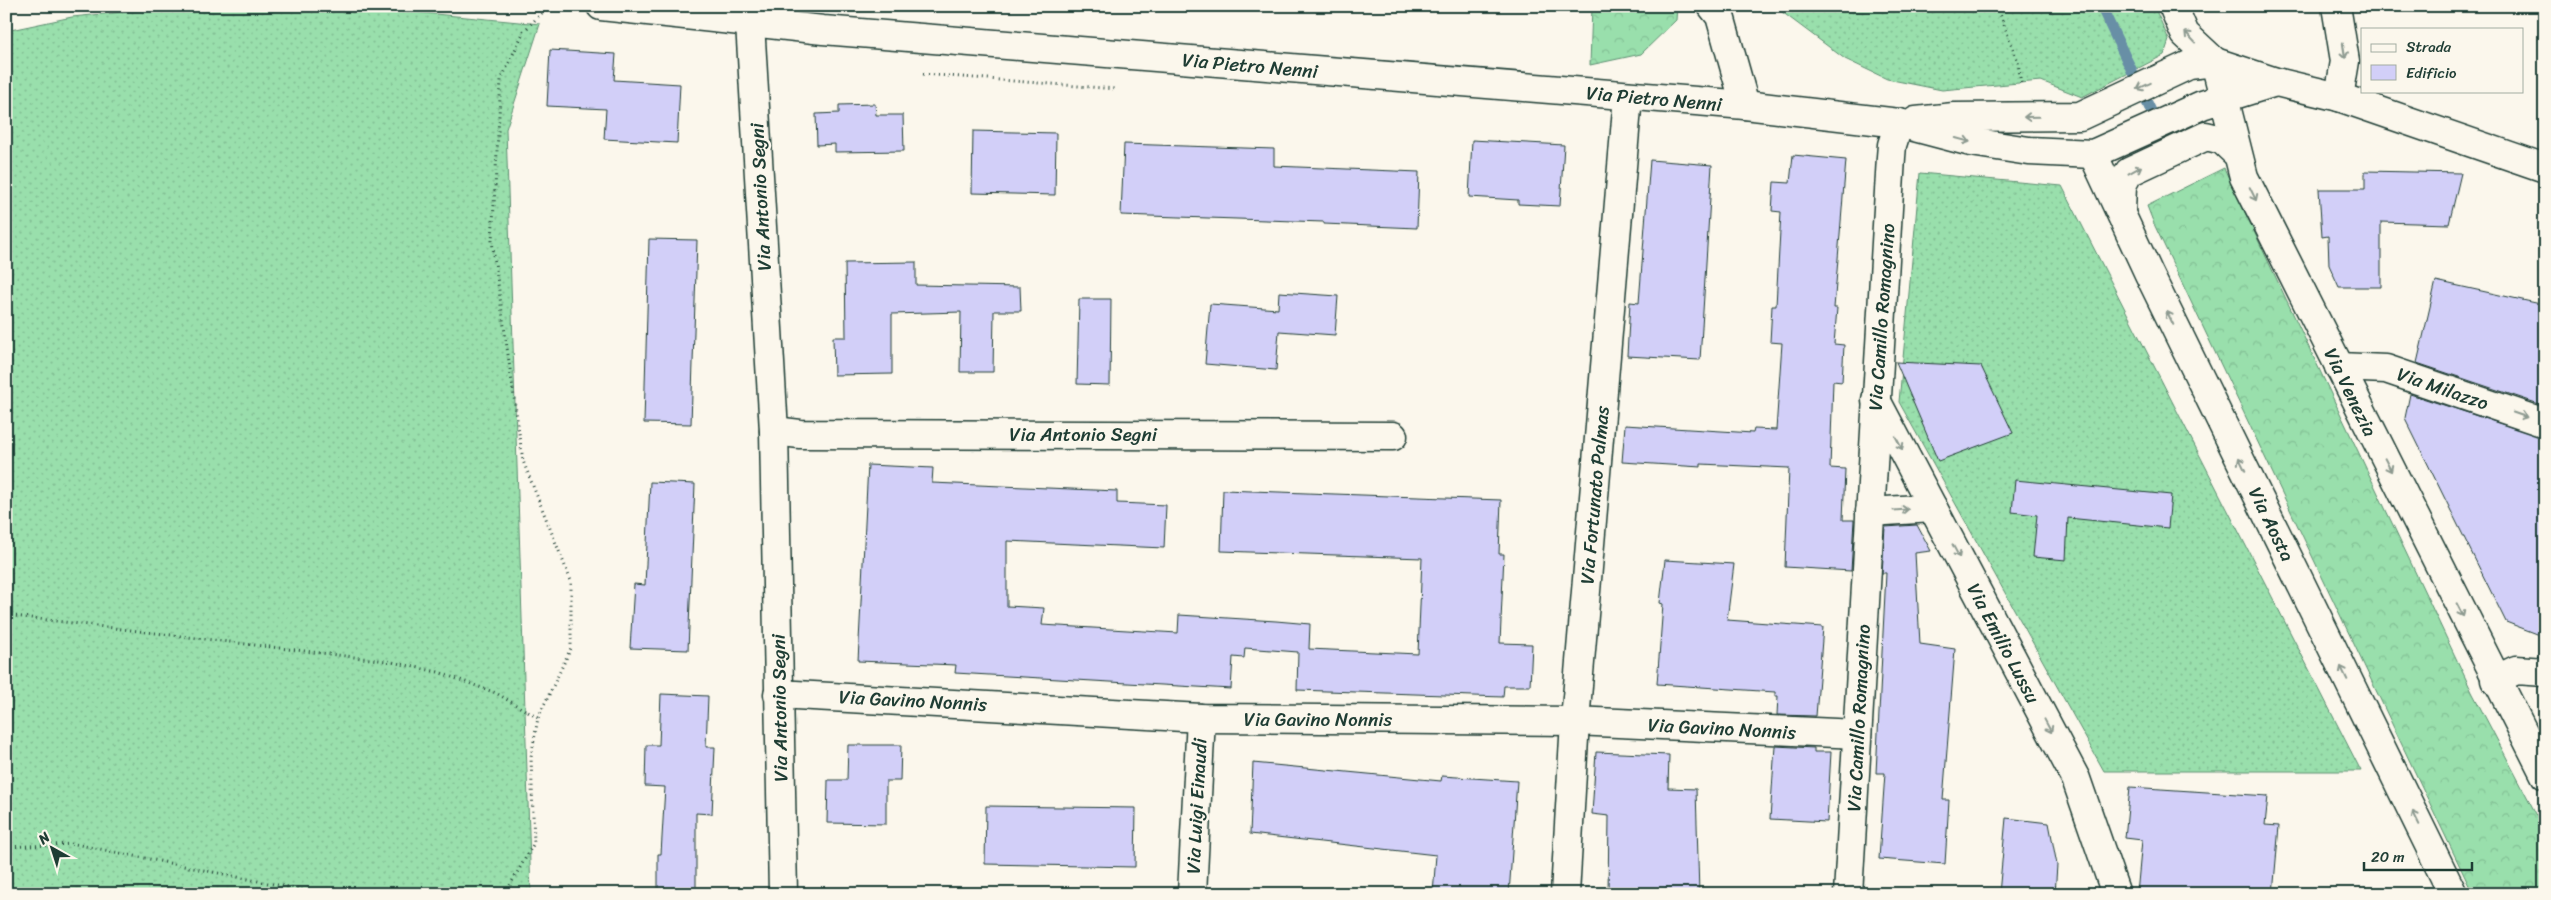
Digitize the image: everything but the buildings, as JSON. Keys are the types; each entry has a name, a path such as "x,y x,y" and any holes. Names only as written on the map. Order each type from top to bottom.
{"street":[{"name":"Via Pietro Nenni","path":"600,6 750,23 1745,105 1899,123 1971,142 2029,151 2097,152 2213,101 2276,82"},
{"path":"1712,6 1720,16 1745,105"},
{"path":"2173,6 2185,34 2215,62 2276,82 2339,97 2545,168"},
{"path":"2336,6 2345,61 2339,97"},
{"name":"Via Antonio Segni","path":"750,23 774,431 783,894"},
{"name":"Via Pietro Nenni","path":"1899,123 1954,118 2080,116 2189,65 2215,62"},
{"name":"Via Venezia","path":"2215,62 2213,101 2237,154 2244,177 2495,680 2545,775"},
{"name":"Via Fortunato Palmas","path":"1565,894 1575,721 1628,96"},
{"name":"Via Camillo Romagnino","path":"1848,894 1892,145 1899,123"},
{"path":"2121,212 2122,185 2129,172 2206,136 2222,140 2237,154"},
{"name":"Via Aosta","path":"2097,152 2121,212 2157,292 2452,894"},
{"name":"Via Milazzo","path":"2339,367 2386,369 2545,423"},
{"name":"Via Emilio Lussu","path":"1876,400 2076,779 2116,894"},
{"name":"Via Antonio Segni","path":"774,431 800,434 1393,436"},
{"path":"1870,512 1933,508"},
{"path":"2495,680 2516,670 2545,672"},
{"name":"Via Gavino Nonnis","path":"778,694 1201,718 1575,721 1858,734"},
{"name":"Via Luigi Einaudi","path":"1192,894 1201,718"}],"path":[{"path":"505,894 534,843 531,757 538,718 571,648 571,581 522,461 492,241 501,80 524,31 549,6"},
{"path":"1997,6 2018,62 2024,117"},
{"path":"6,615 387,661 438,672 496,693 538,718"},
{"path":"6,847 75,844 322,894"}],"green space":[{"path":"183,6 403,11 540,24 506,129 531,894 6,894 6,31 72,17"},
{"path":"1592,6 1677,6 1676,20 1641,54 1590,65"},
{"path":"1774,6 2154,6 2169,40 2164,55 2082,97 2041,81 1942,90 1887,79 1845,59"},
{"path":"2224,168 2472,692 2545,831 2545,894 2473,894 2154,224 2147,206"},
{"path":"1920,173 2062,186 2361,771 2104,771 1899,402"}],"waterway":[{"path":"2101,6 2164,138"}]}
